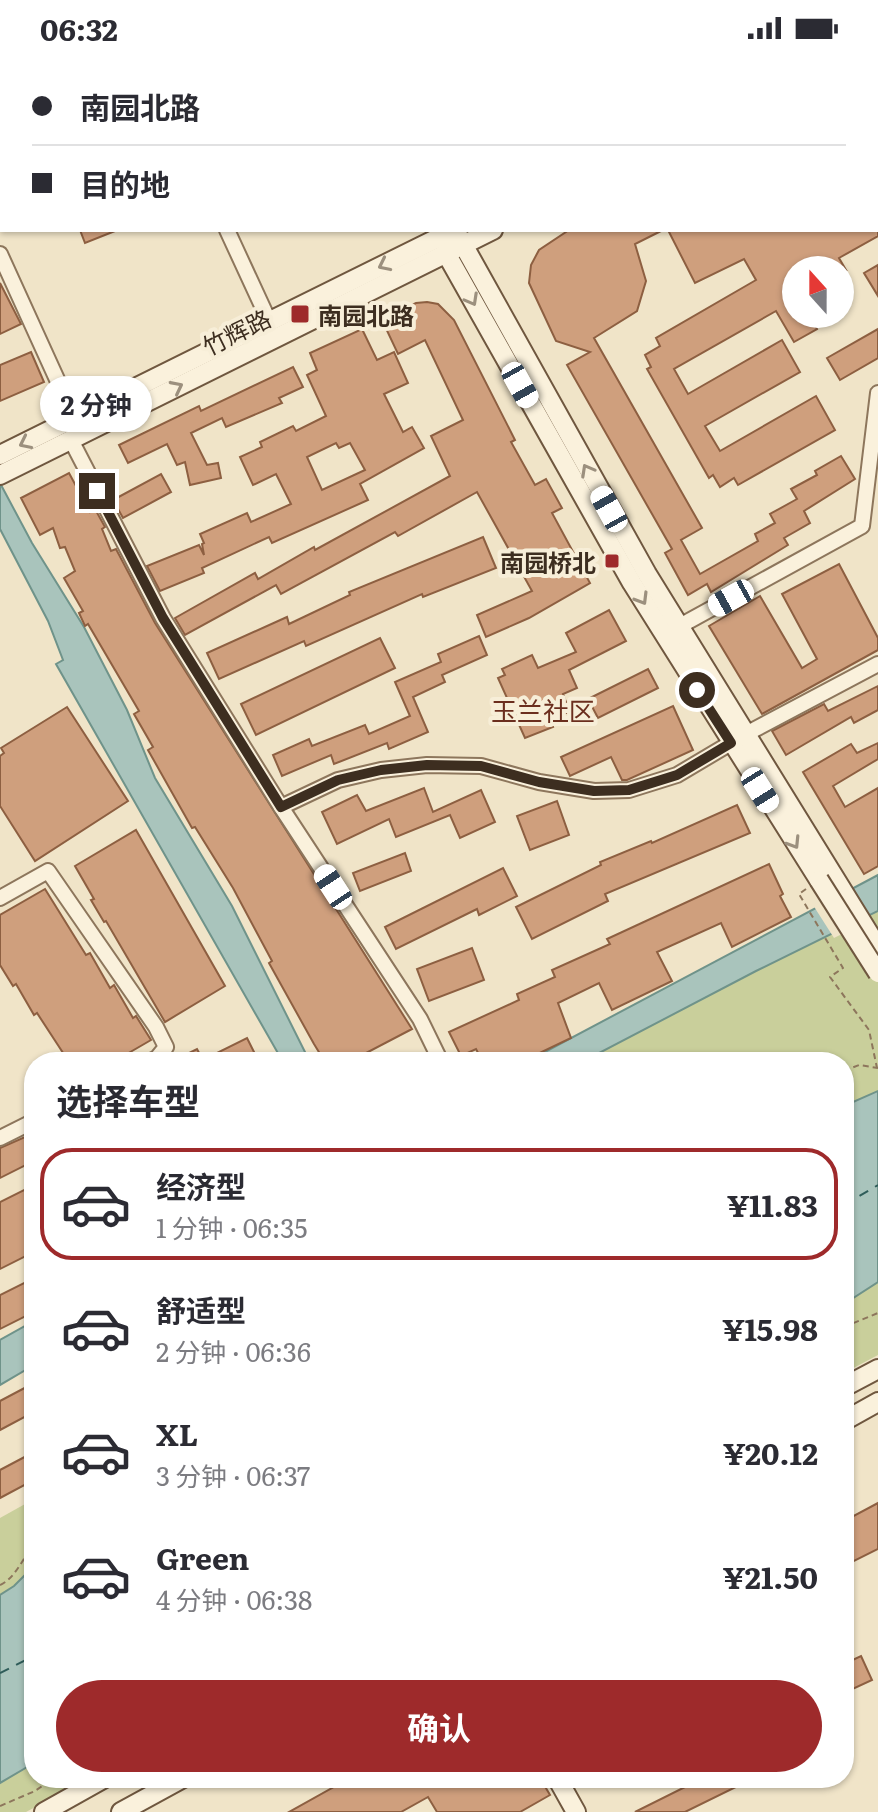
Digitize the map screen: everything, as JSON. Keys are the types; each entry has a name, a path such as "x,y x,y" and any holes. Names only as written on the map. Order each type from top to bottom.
{"main road":[{"name":"竹辉路","path":"2,467 75,419 269,321 454,237 482,232"},
{"name":"竹辉路","path":"2,467 71,440 454,237"},
{"path":"454,237 678,627 738,739"},
{"path":"454,237 632,583 738,739 825,876 878,973"},
{"path":"825,876 878,948"},
{"path":"854,1382 878,1369"},
{"path":"854,1415 878,1402"},
{"path":"44,1812 87,1788"},
{"path":"121,1812 165,1788"},
{"path":"563,1788 576,1812"}],"street":[{"path":"228,232 269,321"},
{"path":"0,254 75,419"},
{"path":"678,627 862,526 878,393"},
{"path":"71,440 163,618 281,807 420,1019 436,1052"},
{"path":"281,807 338,780 381,770 427,765 481,766 539,782 594,791 629,790 677,775 878,664"},
{"path":"0,898 48,871 156,1027 166,1047 162,1052"},
{"path":"0,1138 24,1126"}],"path":[{"path":"806,906 843,968 830,977 869,1030 878,1068 854,1067"},
{"path":"854,1323 878,1313"},
{"path":"0,1585 7,1582 24,1556"},
{"path":"0,1806 39,1788"}],"green space":[{"path":"878,911 878,1091 854,1102 854,1052 601,1052"},
{"path":"878,1282 878,1355 854,1368 854,1298"},
{"path":"24,1505 24,1576 0,1595 0,1518"},
{"path":"24,1769 24,1788 70,1788 26,1812 0,1812 0,1783"}],"water":[{"path":"0,483 32,543 84,627 127,710 155,778 232,906 305,1052 277,1052 56,664 63,660 48,621 0,529"},
{"path":"878,875 878,911 601,1052 545,1052"},
{"path":"878,1091 878,1282 854,1298 854,1102"},
{"path":"24,1327 24,1371 0,1385 0,1340"},
{"path":"24,1576 24,1769 0,1783 0,1595"}],"pier":[{"path":"850,885 872,919 834,938 813,905"}],"building":[{"path":"81,232 112,232 85,243"},
{"path":"566,232 659,232 635,244 646,281 637,311 594,338 702,528 681,540 700,574 758,541 755,534 775,523 770,514 797,499 791,489 817,475 815,471 841,456 855,479 804,511 810,523 784,538 788,545 711,592 707,584 688,595 665,553 672,549 567,365 590,352 556,341 529,283 531,265 539,250"},
{"path":"669,232 878,232 878,236 843,256 782,256 782,321 776,311 674,369 688,394 782,340 800,372 705,426 720,451 816,396 835,430 738,485 734,478 720,487 713,475 709,478 647,369 651,367 645,355 660,346 656,338 756,280 744,259 695,283"},
{"path":"878,265 878,296 864,273"},
{"path":"0,283 21,324 0,334"},
{"path":"416,303 438,304 454,320 515,440 511,442 535,485 546,479 562,508 552,513 590,583 529,618 486,637 477,615 532,591 477,492 398,536 395,532 281,594 276,585 185,635 175,618 255,573 258,579 314,547 315,550 450,476 431,436 463,420 425,340 398,354 382,320"},
{"path":"786,328 816,328 794,342"},
{"path":"362,329 377,360 394,352 408,383 384,394 403,432 412,427 424,448 360,484 368,500 272,543 269,537 202,568 204,573 160,591 147,566 199,545 204,555 200,534 247,513 251,522 291,504 276,474 253,485 240,457 262,447 260,442 293,426 296,431 326,416 307,375 317,370 310,353","holes":["336,443 339,448 350,443 365,470 322,490 307,457"]},
{"path":"878,329 878,358 840,380 827,358"},
{"path":"31,352 44,382 0,401 0,365"},
{"path":"293,367 303,387 279,398 282,403 226,427 222,418 191,433 207,465 218,463 221,478 190,485 185,462 177,465 167,444 128,463 119,445 199,406 201,411"},
{"path":"69,473 90,512 95,509 105,527 102,529 111,551 116,549 155,623 412,1029 368,1052 319,1052 269,963 272,961 233,888 195,827 192,828 148,750 153,747 134,714 139,711 88,624 85,626 79,613 83,611 64,578 75,571 65,547 60,548 53,528 40,535 21,498"},
{"path":"161,474 171,492 123,518 113,500"},
{"path":"483,537 496,568 423,597 422,594 306,646 304,641 219,679 207,653 287,617 289,624 350,595 349,592"},
{"path":"839,564 878,638 878,650 762,714 709,626 760,596 802,668 817,659 782,594"},
{"path":"609,610 626,641 569,670 577,688 563,694 566,702 561,704 566,713 550,720 553,727 525,738 498,678 505,675 502,669 532,655 538,668 576,652 566,633"},
{"path":"479,636 487,655 442,675 445,682 413,697 428,732 389,749 387,743 334,764 331,755 282,776 273,755 309,739 312,746 365,725 369,734 410,716 395,682 441,662 438,654"},
{"path":"380,638 395,668 256,735 241,704"},
{"path":"648,669 658,688 598,718 588,699"},
{"path":"878,686 878,710 854,723 851,717 786,755 772,731 824,704 828,711"},
{"path":"673,706 693,750 627,780 622,780 611,757 570,776 561,757"},
{"path":"67,707 128,801 35,861 0,806 0,756 4,753 1,748"},
{"path":"878,743 878,759 833,786 845,807 878,788 878,866 864,874 803,772 851,744 857,753"},
{"path":"424,788 433,812 481,790 495,822 460,838 450,815 396,837 389,819 337,844 322,812 357,795 366,811"},
{"path":"557,801 569,835 530,850 517,816"},
{"path":"737,805 750,833 605,894 608,901 532,939 516,907 601,865 600,862 652,843"},
{"path":"136,830 225,986 165,1022 91,900 94,899 75,866"},
{"path":"405,853 411,871 360,891 353,873"},
{"path":"769,864 791,917 732,947 721,923 657,952 672,981 612,1010 599,983 558,1003 571,1038 542,1052 478,1052 476,1049 459,1052 449,1032 519,1000 517,994 555,977 552,970 610,944 607,939"},
{"path":"503,868 517,896 479,915 477,909 396,949 385,927"},
{"path":"45,889 86,955 90,953 110,988 114,985 133,1018 136,1016 151,1040 130,1052 62,1052 0,965 0,915"},
{"path":"472,948 484,980 429,1001 417,969"},
{"path":"247,1038 254,1052 219,1052"},
{"path":"24,1137 24,1166 0,1178 0,1148"},
{"path":"24,1190 24,1257 0,1269 0,1202"},
{"path":"24,1283 24,1317 0,1329 0,1295"},
{"path":"24,1388 24,1417 0,1430 0,1401"},
{"path":"24,1457 24,1485 0,1498 0,1470"},
{"path":"878,1503 878,1549 854,1561 854,1516"},
{"path":"861,1656 872,1680 854,1688 854,1659"},
{"path":"332,1788 546,1788 550,1795 520,1812 437,1812 428,1797 401,1812 289,1812"},
{"path":"683,1788 734,1788 685,1812 635,1812"}],"ferry route":[{"path":"854,1199 878,1185"},
{"path":"0,1673 24,1661"}],"place":[{"name":"南园北路","path":"300,314"},
{"name":"南园桥北","path":"612,561"}],"district":[{"name":"玉兰社区","path":"543,709"}],"route":[{"path":"97,491 163,618 281,807 338,780 381,770 427,765 481,766 539,782 594,791 629,790 677,775 731,743 697,690"}]}
